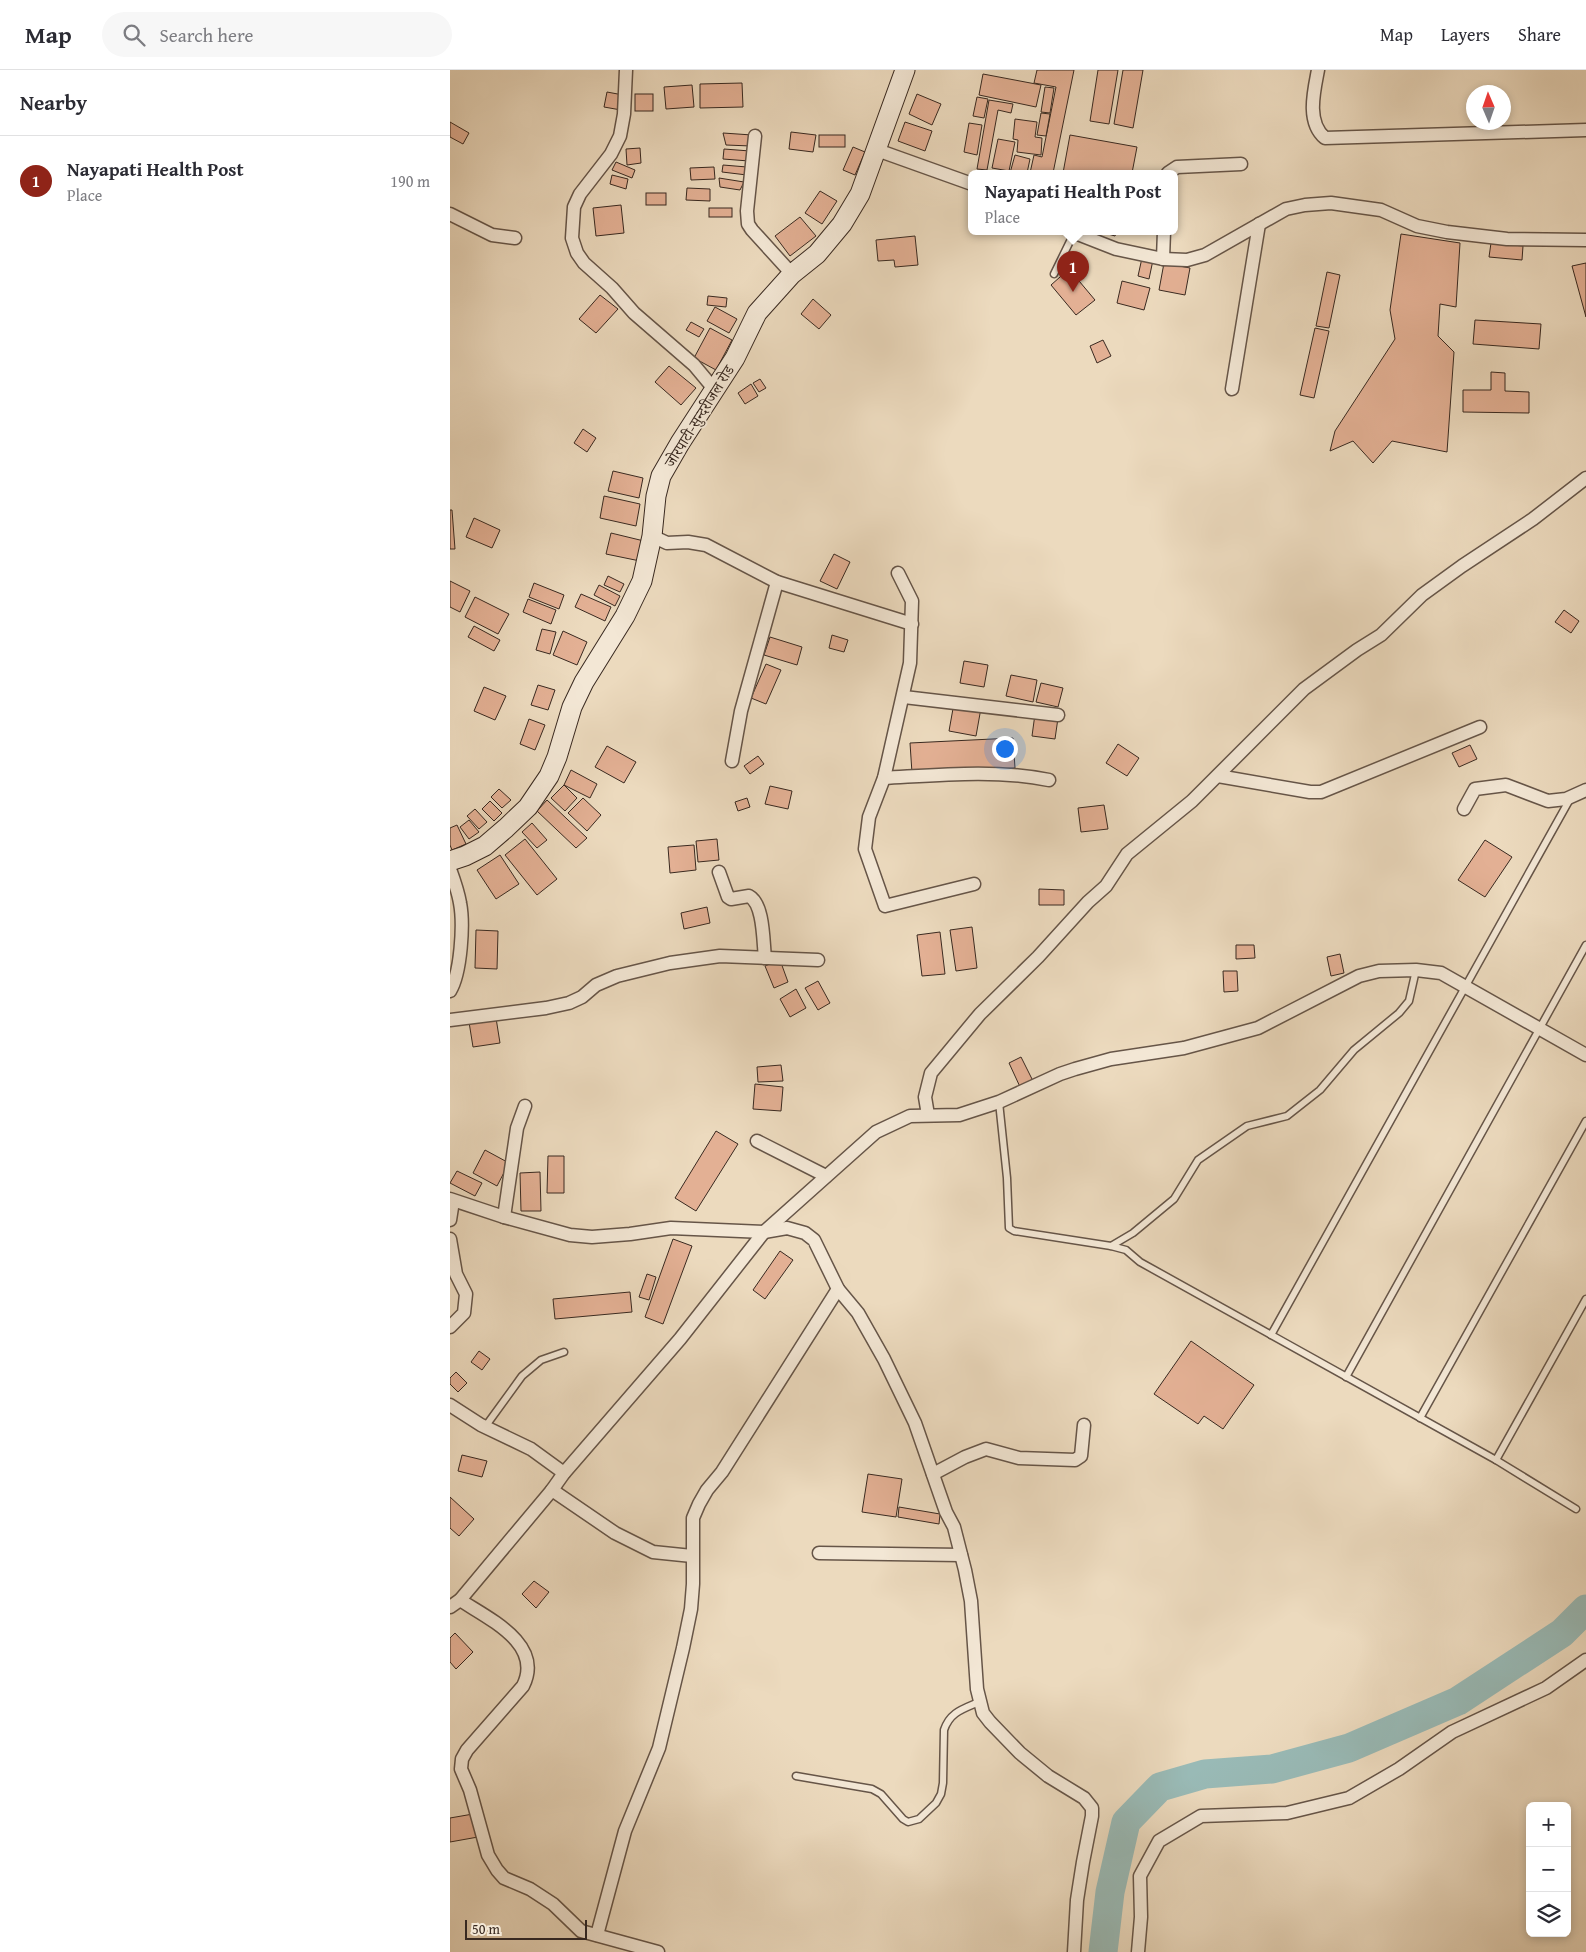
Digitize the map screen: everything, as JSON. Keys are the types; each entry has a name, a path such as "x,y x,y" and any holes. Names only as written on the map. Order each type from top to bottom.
{"main road":[{"name":"जोरपाटी-सुन्दरीजल रोड","path":"450,861 485,846 528,806 544,784 557,757 569,715 580,690 625,616 642,581 652,536 660,476 736,358 757,313 792,274 817,254 842,224 860,194 905,70"}],"street":[{"path":"626,70 624,114 620,136 606,161 580,194 574,207 572,238 577,252 584,263 612,288 634,313 694,365 714,390"},
{"path":"1318,70 1313,94 1313,108 1320,133 1325,138 1586,130"},
{"path":"755,136 748,224 792,274"},
{"path":"877,150 968,183"},
{"path":"1173,170 1178,167 1240,164"},
{"path":"1079,235 1116,250 1163,259 1187,260 1205,255 1286,209 1331,203 1381,210 1416,226 1447,232 1507,239 1586,240"},
{"path":"450,214 492,235 514,238"},
{"path":"1232,389 1259,224"},
{"path":"1163,259 1164,235"},
{"path":"928,1115 925,1097 931,1073 980,1014 1038,957 1088,902 1106,886 1127,854 1192,801 1304,689 1381,635 1422,595 1533,519 1586,478"},
{"path":"652,536 667,543 688,542 706,544 777,582 912,624"},
{"path":"898,573 912,601 910,663 904,697 884,778 869,817 865,850 885,906 974,884"},
{"path":"732,761 741,711 777,582"},
{"path":"904,697 1058,715"},
{"path":"1218,776 1310,792 1321,792 1480,727"},
{"path":"884,778 996,774 1029,776 1049,780"},
{"path":"1464,808 1475,789 1506,785 1548,801 1572,796 1586,790"},
{"path":"450,869 460,904 461,939 455,983 450,991"},
{"path":"719,872 728,897 731,899 749,896 755,899 759,907 765,958"},
{"path":"450,1020 546,1008 570,1003 582,997 596,985 617,976 670,963 720,956 818,960"},
{"path":"658,1952 581,1931 553,1904 530,1889 504,1878 496,1870 488,1855 470,1790 461,1769 462,1760 467,1750 523,1686 528,1676 528,1666 519,1643 502,1628 455,1604 552,1490 564,1473 680,1339 764,1232 876,1132 910,1116 959,1114 999,1102 1067,1071 1112,1059 1184,1048 1258,1028 1359,976 1379,971 1416,970 1441,973 1586,1055"},
{"path":"504,1217 517,1128 525,1106"},
{"path":"757,1141 826,1176"},
{"path":"450,1220 452,1200 504,1217 570,1235 592,1237 671,1228 764,1232 787,1228 805,1233 814,1240 838,1289 858,1313 884,1359 915,1422 946,1512 954,1527 971,1601 977,1689 983,1713 1020,1753 1048,1776 1084,1798 1092,1808 1077,1900 1074,1952"},
{"path":"450,1239 456,1274 466,1294 464,1313 450,1328"},
{"path":"597,1935 625,1831 659,1748 665,1725 691,1610 693,1518 707,1490 722,1472 838,1289"},
{"path":"450,1406 485,1427 531,1449 564,1473"},
{"path":"933,1474 965,1456 986,1449 1019,1458 1075,1460 1081,1456 1084,1425"},
{"path":"552,1490 616,1533 653,1552 692,1556"},
{"path":"819,1553 961,1555"},
{"path":"1138,1952 1141,1917 1140,1876 1159,1840 1201,1816 1287,1813 1349,1798 1399,1769 1452,1732 1546,1688 1586,1660"}],"lane":[{"path":"1054,274 1071,235"},
{"path":"1271,1335 1572,796"},
{"path":"1346,1377 1586,945"},
{"path":"1112,1246 1133,1233 1174,1199 1198,1160 1247,1126 1286,1116 1320,1090 1354,1050 1399,1014 1409,1001 1416,970"},
{"path":"999,1102 1007,1178 1009,1228 1014,1231 1112,1246 1126,1250 1140,1262 1496,1460 1576,1509"},
{"path":"1420,1418 1586,1121"},
{"path":"1496,1460 1586,1299"},
{"path":"485,1427 522,1376 541,1360 564,1352"},
{"path":"796,1776 872,1789 881,1794 903,1819 908,1822 919,1819 936,1803 941,1794 944,1730 950,1716 979,1702"}],"building":[{"path":"1037,70 1074,70 1054,170 1031,170 1034,155 1042,157 1056,87 1034,83"},
{"path":"1098,70 1118,70 1109,124 1090,121"},
{"path":"1123,70 1143,70 1133,128 1114,124"},
{"path":"983,74 1041,85 1036,107 979,95"},
{"path":"742,83 743,107 700,108 700,84"},
{"path":"692,85 694,107 666,109 664,87"},
{"path":"1045,87 1054,88 1050,113 1041,112"},
{"path":"607,92 623,95 621,110 604,107"},
{"path":"635,94 653,94 653,111 635,111"},
{"path":"917,94 941,104 932,125 909,114"},
{"path":"977,97 988,99 984,118 973,116"},
{"path":"989,100 1013,104 1011,113 998,110 987,170 977,169"},
{"path":"1041,113 1050,114 1046,136 1037,135"},
{"path":"1015,119 1037,122 1035,137 1042,138 1041,155 1017,152 1018,140 1013,139"},
{"path":"450,122 469,133 463,144 450,137"},
{"path":"905,122 932,131 925,151 898,141"},
{"path":"969,123 982,125 977,155 964,152"},
{"path":"791,132 816,135 813,152 789,149"},
{"path":"723,133 752,135 751,146 726,145"},
{"path":"819,135 845,135 845,147 819,147"},
{"path":"1070,135 1137,147 1133,170 1064,170"},
{"path":"998,139 1015,142 1009,170 992,168"},
{"path":"853,147 865,152 855,175 843,170"},
{"path":"640,148 641,163 627,165 626,149"},
{"path":"724,149 750,151 749,161 723,159"},
{"path":"1015,155 1030,159 1028,170 1011,170"},
{"path":"616,162 635,170 632,178 612,170"},
{"path":"723,165 747,167 747,175 722,172"},
{"path":"714,167 715,179 691,180 690,168"},
{"path":"612,175 628,179 626,189 610,184"},
{"path":"719,178 744,182 740,190 720,187"},
{"path":"687,188 710,189 710,201 686,200"},
{"path":"820,191 837,201 822,224 805,213"},
{"path":"646,193 666,193 666,205 646,205"},
{"path":"621,205 624,233 596,236 593,208"},
{"path":"709,208 732,208 732,217 709,217"},
{"path":"800,217 816,236 790,256 775,236"},
{"path":"1401,234 1460,243 1456,307 1440,304 1438,336 1454,352 1447,452 1392,441 1373,463 1353,441 1330,451 1335,431 1395,339 1390,310"},
{"path":"915,236 918,265 895,267 894,260 878,261 876,240"},
{"path":"1491,243 1523,246 1522,260 1489,257"},
{"path":"1142,258 1153,260 1149,279 1138,276"},
{"path":"1164,263 1190,268 1185,295 1159,290"},
{"path":"1586,263 1586,317 1572,266"},
{"path":"1069,269 1095,300 1076,315 1051,285"},
{"path":"1327,272 1340,275 1329,328 1316,326"},
{"path":"1122,281 1150,288 1144,310 1117,303"},
{"path":"600,295 618,309 596,333 579,319"},
{"path":"708,296 727,298 726,307 707,305"},
{"path":"813,299 831,315 819,329 801,314"},
{"path":"715,307 737,319 729,333 707,321"},
{"path":"1475,320 1541,324 1539,349 1473,344"},
{"path":"691,322 704,329 699,337 686,330"},
{"path":"710,328 732,340 716,370 694,358"},
{"path":"1315,328 1329,331 1314,398 1300,395"},
{"path":"1103,340 1111,356 1097,363 1090,346"},
{"path":"669,366 696,388 681,405 655,382"},
{"path":"1491,372 1505,373 1505,391 1529,392 1529,413 1463,412 1463,390 1491,390"},
{"path":"760,379 766,388 759,392 753,383"},
{"path":"751,384 758,396 745,404 738,393"},
{"path":"583,429 596,438 587,452 574,443"},
{"path":"613,471 643,478 639,498 608,491"},
{"path":"604,496 640,504 636,526 600,518"},
{"path":"450,510 452,510 455,549 450,549"},
{"path":"474,518 500,530 492,548 466,537"},
{"path":"611,533 644,541 640,561 606,554"},
{"path":"834,554 850,562 837,589 820,581"},
{"path":"608,576 624,584 620,592 604,585"},
{"path":"450,581 470,591 460,612 450,607"},
{"path":"534,583 564,595 559,609 529,597"},
{"path":"599,585 620,596 615,606 594,595"},
{"path":"581,594 611,607 605,621 575,607"},
{"path":"475,597 509,614 498,634 465,617"},
{"path":"528,599 556,610 551,624 523,612"},
{"path":"1564,610 1579,621 1571,633 1555,622"},
{"path":"474,626 500,640 494,651 468,637"},
{"path":"542,629 556,632 550,654 536,650"},
{"path":"563,631 587,642 577,665 553,655"},
{"path":"832,635 848,640 844,652 829,648"},
{"path":"770,637 802,647 797,665 764,655"},
{"path":"964,661 988,665 984,687 960,683"},
{"path":"766,664 781,670 766,704 751,698"},
{"path":"1011,675 1037,680 1033,702 1006,696"},
{"path":"1041,683 1063,688 1058,707 1036,702"},
{"path":"538,685 555,690 548,710 531,705"},
{"path":"484,687 506,696 495,720 474,711"},
{"path":"954,703 981,708 976,736 949,731"},
{"path":"1035,714 1058,718 1055,739 1032,736"},
{"path":"529,719 545,725 535,750 520,744"},
{"path":"1013,738 1015,768 912,773 910,743"},
{"path":"1118,744 1139,758 1127,776 1106,763"},
{"path":"1470,745 1477,759 1459,767 1452,753"},
{"path":"607,746 636,762 624,783 595,767"},
{"path":"758,756 764,764 750,774 744,766"},
{"path":"571,770 597,784 590,798 564,785"},
{"path":"564,785 577,798 565,811 551,798"},
{"path":"770,786 792,791 788,809 765,804"},
{"path":"499,789 511,800 502,808 491,797"},
{"path":"583,798 601,815 587,831 568,813"},
{"path":"747,798 750,807 738,811 735,802"},
{"path":"547,800 587,838 576,848 537,811"},
{"path":"490,801 502,813 494,821 482,809"},
{"path":"1104,805 1108,829 1081,832 1078,808"},
{"path":"475,809 487,822 479,829 467,816"},
{"path":"469,820 479,832 469,839 460,827"},
{"path":"532,823 547,840 537,848 522,832"},
{"path":"457,825 466,844 452,850 450,845 450,828"},
{"path":"525,839 557,879 537,895 505,855"},
{"path":"717,839 719,860 698,862 696,841"},
{"path":"1485,840 1512,857 1485,897 1458,880"},
{"path":"694,845 696,870 670,873 668,847"},
{"path":"500,855 519,884 496,899 477,870"},
{"path":"1039,889 1064,890 1064,905 1039,905"},
{"path":"707,907 710,923 684,929 681,913"},
{"path":"972,927 977,968 956,971 950,930"},
{"path":"476,930 498,931 497,969 475,968"},
{"path":"940,932 945,974 922,976 917,935"},
{"path":"1236,945 1254,945 1255,958 1236,959"},
{"path":"1340,954 1344,973 1331,976 1327,957"},
{"path":"780,960 788,982 774,988 765,966"},
{"path":"1223,971 1237,971 1238,991 1224,992"},
{"path":"818,981 830,1003 818,1010 805,988"},
{"path":"796,989 806,1008 790,1017 780,999"},
{"path":"496,1018 500,1043 473,1047 469,1022"},
{"path":"1021,1057 1034,1083 1021,1089 1009,1063"},
{"path":"781,1065 783,1081 758,1082 757,1067"},
{"path":"755,1084 783,1087 781,1111 753,1109"},
{"path":"716,1131 738,1144 696,1211 675,1198"},
{"path":"485,1150 509,1163 497,1186 473,1173"},
{"path":"548,1156 564,1156 564,1193 547,1193"},
{"path":"457,1171 482,1183 475,1196 450,1183"},
{"path":"540,1172 541,1211 521,1211 520,1173"},
{"path":"673,1239 692,1246 663,1324 645,1317"},
{"path":"780,1251 793,1260 765,1299 753,1290"},
{"path":"647,1274 656,1277 649,1300 639,1297"},
{"path":"630,1292 632,1312 555,1319 553,1299"},
{"path":"1191,1341 1254,1385 1223,1429 1204,1416 1198,1424 1154,1394"},
{"path":"479,1351 490,1359 482,1370 471,1362"},
{"path":"456,1372 467,1383 458,1392 450,1384 450,1378"},
{"path":"462,1455 487,1461 482,1477 458,1471"},
{"path":"868,1474 902,1479 896,1517 862,1512"},
{"path":"450,1497 474,1519 459,1536 450,1528"},
{"path":"899,1507 940,1514 939,1524 898,1517"},
{"path":"534,1581 549,1592 536,1608 522,1594"},
{"path":"455,1633 473,1652 456,1669 450,1662 450,1638"},
{"path":"473,1814 478,1837 450,1842 450,1818"}],"waterway":[{"path":"1103,1952 1110,1892 1126,1822 1160,1787 1205,1774 1272,1769 1349,1748 1458,1701 1562,1633 1586,1609"}],"place":[{"name":"Nayapati Health Post","path":"1073,292"}]}
